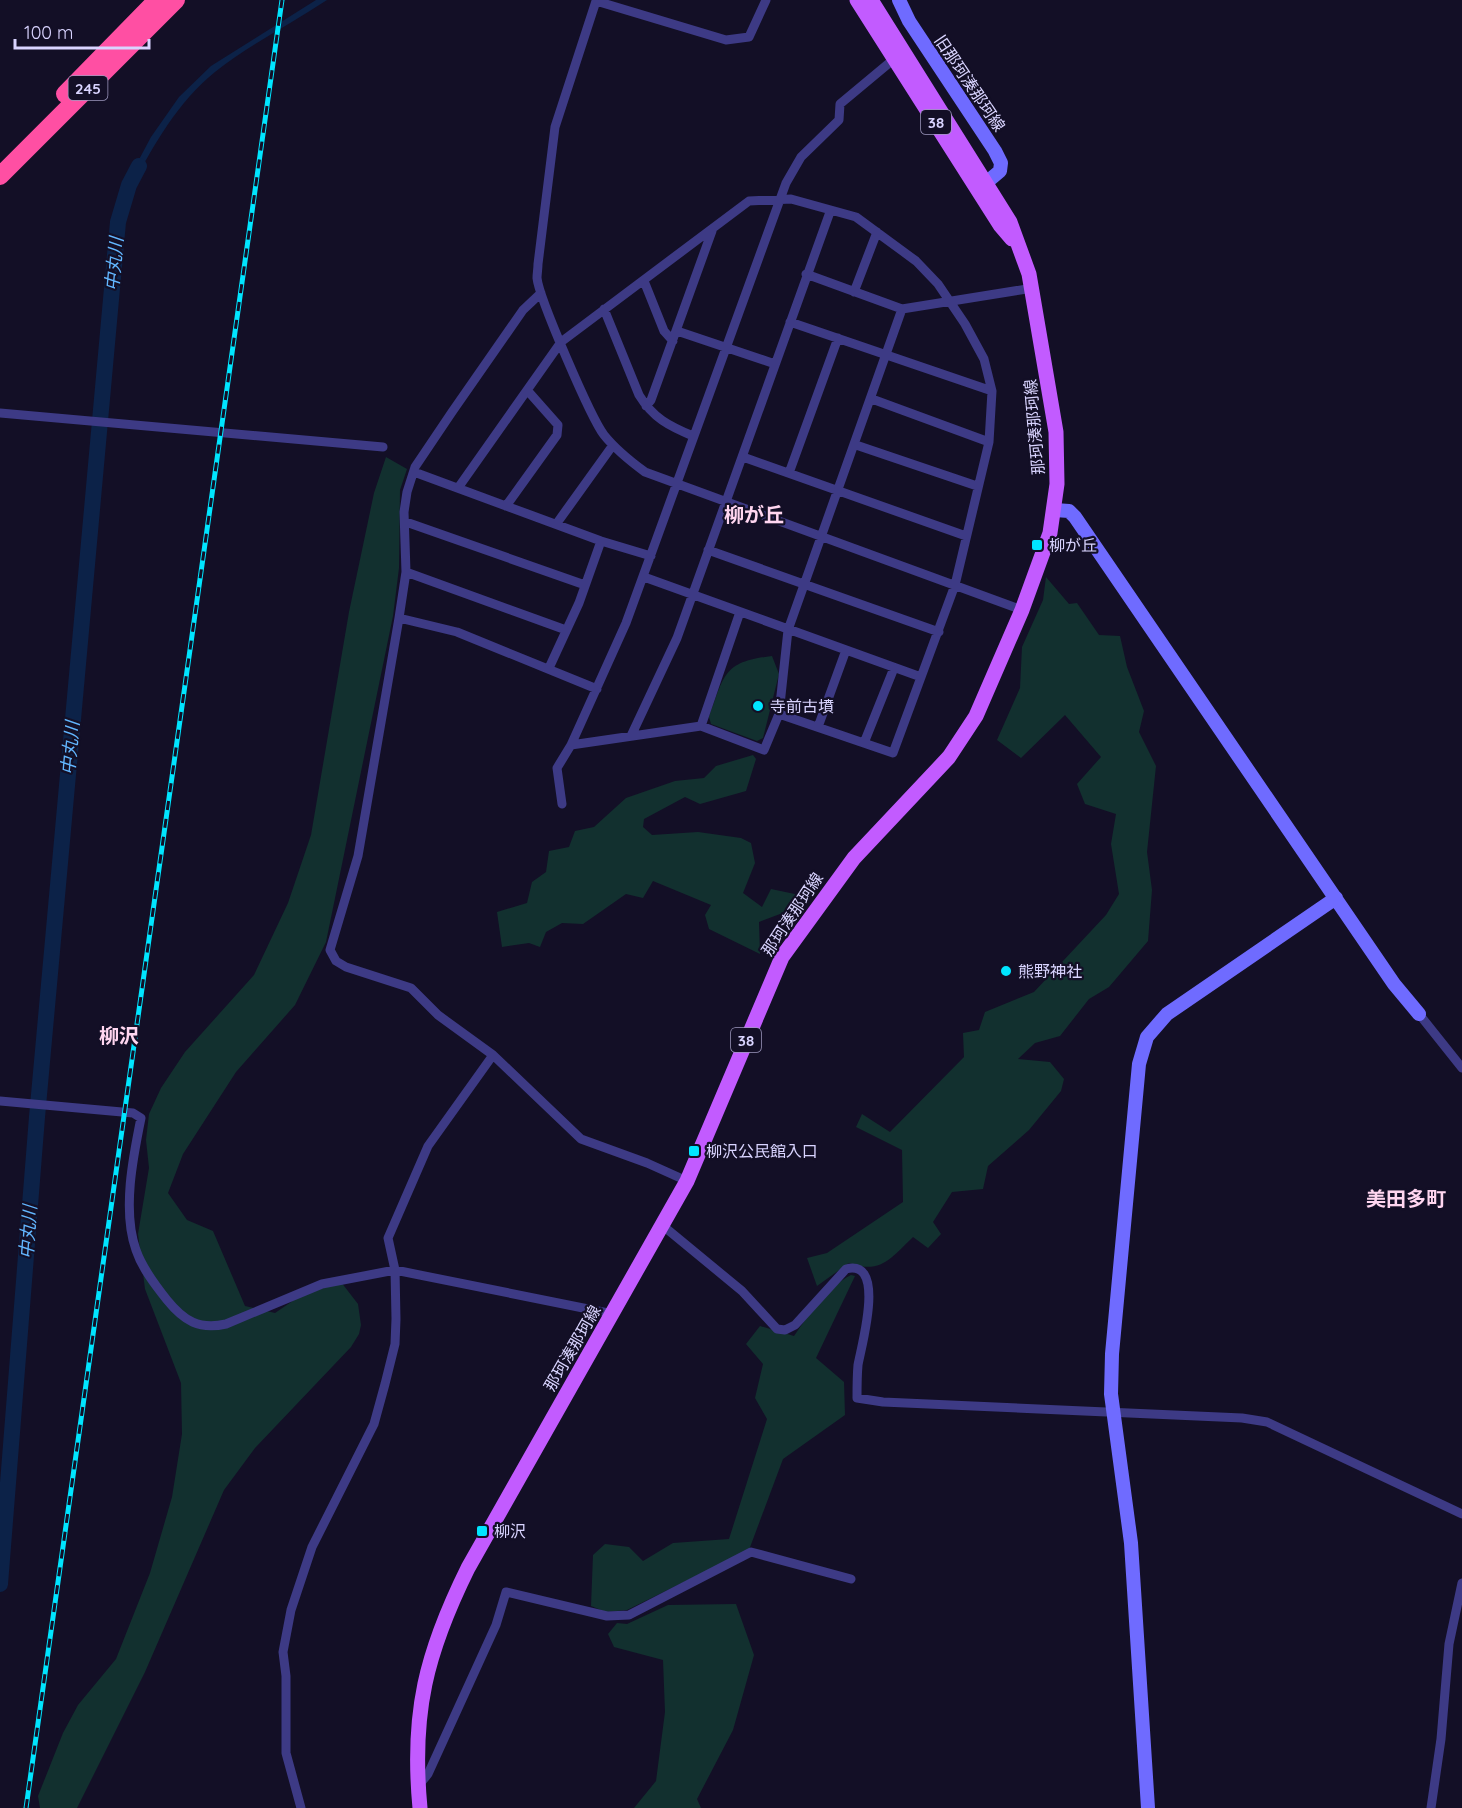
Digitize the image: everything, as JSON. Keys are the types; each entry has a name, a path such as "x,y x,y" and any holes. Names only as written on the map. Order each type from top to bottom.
{"highway":[{"name":"245","path":"0,159 157,0"},
{"name":"245","path":"0,176 176,0"}],"main road":[{"name":"那珂湊那珂線","path":"856,0 1000,225 1016,244"},
{"name":"那珂湊那珂線","path":"420,1808 416,1757 423,1684 444,1617 529,1458 687,1181 782,957 854,858 949,758 988,694 1043,556 1058,483 1056,432 1033,288 1010,222 871,0"}],"street":[{"path":"766,0 749,37 726,40 596,1 555,127 537,279 561,342 596,423 613,445 645,472 1022,610"},
{"name":"旧那珂湊那珂線","path":"899,0 909,21 1001,163 1000,171 987,182"},
{"path":"562,804 557,768 571,745 597,689 644,578 779,199 801,157 839,120 840,104 894,59"},
{"path":"458,488 561,342 749,201 791,199 830,212 856,217 927,271 950,300 984,359 993,391 988,442 955,585 893,753 779,714"},
{"path":"631,736 677,638 830,212"},
{"path":"646,406 651,400 712,231"},
{"path":"854,292 877,232"},
{"path":"806,274 902,309 1033,288"},
{"path":"644,281 664,330 673,341"},
{"path":"541,293 523,310 414,472 407,492 406,572 399,618 358,856 330,950 336,961 346,968 411,988 438,1015 493,1055 580,1139 647,1162 687,1181"},
{"path":"604,309 646,406 663,423 693,436"},
{"path":"571,745 701,726 764,750 779,714 788,630 872,399 902,309"},
{"path":"790,322 993,391"},
{"path":"677,331 775,364"},
{"path":"789,473 838,338"},
{"path":"506,506 557,435 558,424 527,390"},
{"path":"872,399 988,442"},
{"path":"0,413 383,447"},
{"path":"557,523 613,445"},
{"path":"855,445 977,486"},
{"path":"743,457 966,536"},
{"path":"414,472 601,541 651,556"},
{"path":"1054,510 1069,511 1075,517 1394,984 1462,1068"},
{"path":"406,522 585,585"},
{"path":"549,668 585,585 601,541"},
{"path":"708,550 939,632"},
{"path":"406,572 566,630"},
{"path":"644,578 921,677"},
{"path":"701,726 740,612"},
{"path":"399,618 457,632 597,689"},
{"path":"818,727 846,650"},
{"path":"864,743 894,668"},
{"path":"1148,1808 1131,1543 1113,1412 1112,1354 1139,1064 1147,1037 1167,1014 1336,898"},
{"path":"301,1808 286,1753 286,1676 283,1652 291,1610 312,1547 374,1424 395,1344 395,1270 388,1238 428,1146 493,1055"},
{"path":"0,1101 133,1113 141,1119 130,1170 134,1245 149,1275 177,1312 188,1321 212,1327 226,1324 322,1284 395,1270 613,1314"},
{"path":"662,1225 742,1291 777,1329 785,1330 795,1325 846,1269 854,1267 860,1270 870,1285 870,1299 858,1368 857,1398 1242,1418 1267,1422 1462,1514"},
{"path":"418,1787 428,1774 488,1643 506,1592 607,1616 629,1615 751,1552 851,1579"},
{"path":"1431,1808 1441,1739 1449,1644 1462,1583"}],"green space":[{"path":"386,457 407,469 400,490 399,568 393,616 326,942 295,1005 236,1072 183,1154 168,1193 187,1220 213,1231 245,1306 275,1313 300,1296 341,1282 358,1304 361,1325 359,1334 351,1347 255,1448 224,1490 145,1672 77,1808 40,1808 38,1796 63,1733 78,1705 116,1659 150,1573 172,1497 182,1434 181,1383 145,1289 138,1234 149,1168 146,1140 149,1114 161,1088 185,1052 254,975 288,903 311,835 349,612 374,493"},
{"path":"1046,577 1069,604 1077,603 1099,635 1120,636 1127,667 1144,711 1139,732 1156,766 1147,852 1152,890 1148,941 1109,987 1089,999 1060,1036 1035,1043 1018,1059 1050,1062 1064,1079 1061,1091 1029,1130 988,1166 983,1189 952,1192 933,1222 941,1234 928,1248 913,1237 885,1262 870,1267 849,1263 817,1286 807,1258 827,1253 903,1202 902,1150 856,1127 862,1114 890,1132 964,1057 963,1033 979,1030 985,1012 1034,992 1106,915 1119,894 1111,844 1116,814 1085,804 1077,784 1101,757 1065,715 1021,758 997,740 1020,688 1022,647 1043,600"},
{"path":"772,656 779,674 763,738 757,741 711,724 709,717 723,680 728,673 744,662"},
{"path":"753,755 756,759 746,791 700,804 685,797 644,819 643,827 652,835 698,832 741,838 751,843 755,863 743,893 762,907 771,889 809,897 797,918 780,914 759,922 760,954 709,929 705,915 711,905 653,881 643,898 626,894 583,924 562,923 546,932 540,947 529,943 502,947 497,912 527,903 532,882 546,872 549,851 569,847 575,831 594,827 626,798 675,781 704,778 716,766"},
{"path":"851,1275 855,1276 816,1358 844,1382 845,1415 783,1459 749,1550 627,1610 606,1612 591,1606 593,1555 605,1544 629,1547 643,1561 673,1543 729,1539 767,1419 755,1398 763,1364 746,1344 760,1326 794,1336 826,1294"},
{"path":"736,1604 754,1655 733,1730 697,1799 701,1808 634,1808 656,1781 665,1712 663,1660 614,1647 608,1634 617,1623 627,1624 668,1605"}],"water":[{"path":"316,0 327,0 242,53 202,84 168,124 132,186 126,184 151,137 179,97 211,66"}],"waterway":[{"name":"中丸川","path":"0,1584 37,1117 118,222 129,185 139,166"}],"railway":[{"path":"26,1808 282,0"}],"place":[{"name":"柳が丘","path":"1037,545"},
{"name":"寺前古墳","path":"758,706"},
{"name":"熊野神社","path":"1006,971"},
{"name":"柳沢公民館入口","path":"694,1151"},
{"name":"柳沢","path":"482,1531"}],"district":[{"name":"柳が丘","path":"754,514"},
{"name":"柳沢","path":"119,1035"},
{"name":"美田多町","path":"1406,1198"}]}
